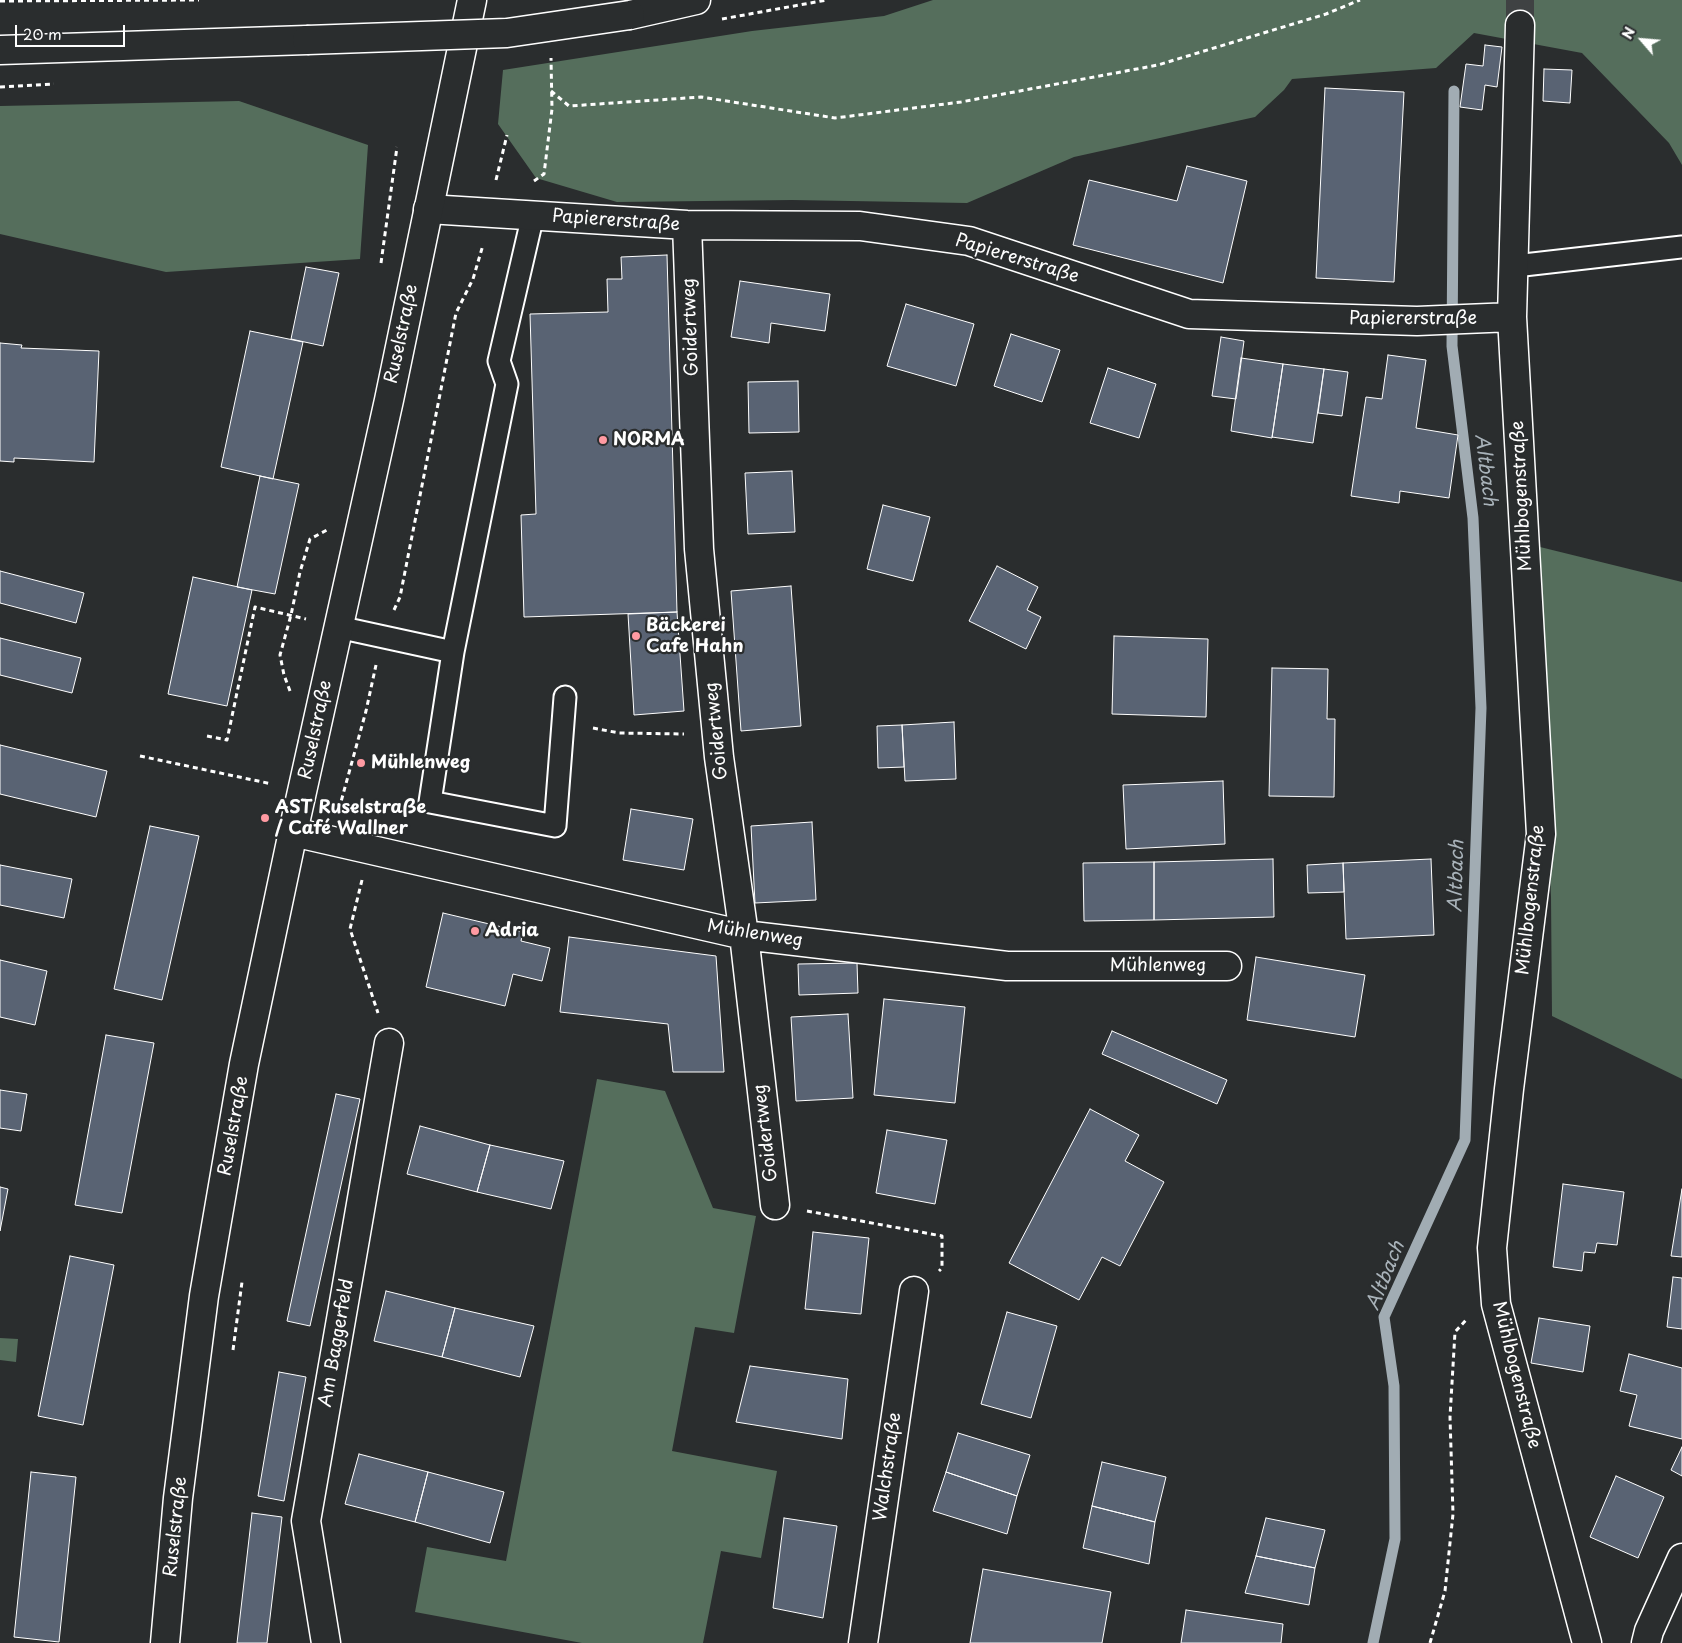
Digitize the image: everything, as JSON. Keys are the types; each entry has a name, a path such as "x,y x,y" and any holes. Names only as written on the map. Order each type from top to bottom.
{"street":[{"name":"Ruselstraße","path":"165,1643 178,1498 204,1296 244,1064 293,832 389,400 472,0"},
{"path":"0,50 507,33 630,15 696,0"},
{"name":"Mühlbogenstraße","path":"1520,25 1515,266 1512,318 1541,834 1510,1079 1492,1248 1496,1304 1587,1643"},
{"name":"Papiererstraße","path":"428,209 687,225 860,226 969,241 1189,314 1417,321 1512,318"},
{"name":"Goidertweg","path":"687,225 699,549 719,757 744,936 775,1205"},
{"name":"Mühlenweg","path":"293,832 744,936 1007,966 1227,966"},
{"name":"Am Baggerfeld","path":"326,1643 306,1521 389,1043"},
{"name":"Walchstraße","path":"863,1643 914,1291"},
{"path":"1646,1643 1649,1631 1682,1558"}],"lane":[{"path":"532,215 499,361 507,384 453,652 430,802 555,826 564,697"},
{"path":"1515,266 1682,247"},
{"path":"338,628 453,652"}],"path":[{"path":"0,1 199,0"},
{"path":"551,91 569,106 701,97 835,118 961,102 1158,65 1326,14 1360,0"},
{"path":"491,213 544,174 552,109 550,50"},
{"path":"497,174 507,135"},
{"path":"327,839 343,798 366,711 382,636 400,597 456,313 473,279 483,244"},
{"path":"207,736 227,740 255,607 338,628"},
{"path":"563,723 619,733 668,734"},
{"path":"140,756 278,785"},
{"path":"361,884 350,929 371,992"},
{"path":"775,1205 942,1236 942,1268 914,1291"},
{"path":"233,1350 243,1281"},
{"path":"1430,1643 1445,1591 1452,1514 1450,1418 1455,1332 1495,1287"}],"green space":[{"path":"933,0 1682,0 1682,165 1669,143 1582,53 1474,33 1436,68 1292,79 1284,90 1255,117 1074,157 967,203 792,200 617,202 536,178 498,124 503,70 752,31 884,16"},
{"path":"239,101 368,145 360,259 166,272 0,234 0,106"},
{"path":"1536,546 1682,582 1682,1079 1552,1016 1551,897"},
{"path":"597,1079 665,1091 713,1208 756,1216 734,1333 695,1327 672,1451 777,1471 761,1558 721,1551 703,1643 582,1643 415,1612 427,1547 506,1561"},
{"path":"0,1338 18,1339 16,1362 0,1360"}],"building":[{"path":"1485,45 1502,47 1497,87 1485,85 1482,110 1460,107 1466,64 1483,66"},
{"path":"1544,69 1572,70 1570,103 1543,101"},
{"path":"1325,88 1404,92 1394,282 1316,278"},
{"path":"1187,166 1247,181 1223,283 1073,245 1089,180 1177,201"},
{"name":"NORMA","path":"667,255 677,612 524,617 521,515 536,514 530,314 608,312 607,279 622,279 621,257"},
{"path":"306,267 339,273 323,346 291,339"},
{"path":"740,281 830,294 825,331 771,323 769,343 731,337"},
{"path":"906,304 974,324 956,386 887,366"},
{"path":"250,331 303,342 273,479 221,467"},
{"path":"1011,334 1060,350 1042,402 994,386"},
{"path":"1221,337 1244,341 1236,399 1212,396"},
{"path":"0,343 22,345 21,348 99,351 94,462 14,458 14,462 0,461"},
{"path":"1388,355 1426,360 1416,428 1458,435 1449,498 1400,491 1399,503 1351,496 1366,397 1382,399"},
{"path":"1241,358 1283,364 1272,438 1231,431"},
{"path":"1283,364 1324,369 1313,443 1272,437"},
{"path":"1108,368 1156,384 1139,438 1090,423"},
{"path":"1324,369 1348,372 1342,416 1318,413"},
{"path":"798,381 799,432 749,433 748,382"},
{"path":"792,471 795,532 748,534 745,473"},
{"path":"260,476 299,484 275,594 237,587"},
{"path":"883,505 930,517 913,581 867,569"},
{"path":"997,566 1038,587 1027,610 1041,617 1026,649 969,621"},
{"path":"0,571 84,593 76,623 0,603"},
{"path":"193,577 252,590 227,706 168,694"},
{"path":"791,586 801,726 741,731 731,591"},
{"path":"677,612 684,711 634,715 628,614"},
{"path":"1114,636 1208,639 1206,717 1112,714"},
{"path":"0,638 81,658 72,693 0,675"},
{"path":"1272,668 1328,669 1327,719 1335,719 1334,797 1269,796"},
{"path":"954,722 956,779 905,781 902,725"},
{"path":"902,725 904,767 878,768 877,726"},
{"path":"0,745 107,771 96,817 0,794"},
{"path":"1223,781 1225,844 1126,849 1123,785"},
{"path":"631,809 693,819 684,870 623,860"},
{"path":"812,822 816,900 755,903 751,826"},
{"path":"150,826 199,836 162,1000 114,989"},
{"path":"1273,859 1274,917 1154,920 1154,862"},
{"path":"1431,859 1434,935 1346,939 1343,863"},
{"path":"1154,862 1154,920 1084,921 1083,863"},
{"path":"1343,863 1344,892 1308,893 1307,865"},
{"path":"0,865 72,879 64,918 0,905"},
{"path":"443,913 523,932 521,941 550,948 542,981 513,974 505,1006 426,987"},
{"path":"569,937 716,956 724,1072 673,1072 668,1024 560,1012"},
{"path":"1256,957 1365,975 1355,1037 1247,1020"},
{"path":"0,960 47,971 35,1025 0,1017"},
{"path":"857,963 858,993 799,995 798,964"},
{"path":"884,999 965,1007 955,1103 874,1095"},
{"path":"848,1014 853,1098 796,1101 791,1017"},
{"path":"1112,1031 1227,1080 1217,1104 1102,1054"},
{"path":"106,1035 154,1043 122,1213 75,1205"},
{"path":"0,1090 27,1094 21,1131 0,1128"},
{"path":"336,1094 360,1099 310,1326 287,1321"},
{"path":"1090,1109 1139,1135 1125,1161 1164,1182 1120,1266 1102,1257 1079,1300 1009,1263"},
{"path":"420,1126 490,1145 477,1192 407,1174"},
{"path":"887,1130 947,1140 935,1204 876,1193"},
{"path":"490,1145 564,1161 551,1209 477,1192"},
{"path":"1563,1184 1624,1192 1617,1245 1597,1243 1595,1253 1584,1252 1582,1271 1553,1267"},
{"path":"0,1187 8,1189 0,1231"},
{"path":"1682,1189 1682,1257 1671,1256"},
{"path":"813,1232 869,1238 861,1314 805,1309"},
{"path":"70,1256 114,1265 83,1425 38,1416"},
{"path":"1673,1277 1682,1278 1682,1329 1667,1327"},
{"path":"386,1291 455,1308 442,1357 374,1341"},
{"path":"455,1308 534,1326 520,1377 442,1357"},
{"path":"1007,1312 1057,1326 1031,1418 981,1404"},
{"path":"1539,1318 1590,1326 1583,1372 1531,1363"},
{"path":"1629,1354 1682,1368 1682,1439 1629,1426 1637,1395 1620,1391"},
{"path":"750,1366 848,1379 842,1439 736,1422"},
{"path":"279,1372 306,1377 284,1501 258,1496"},
{"path":"958,1433 1030,1455 1017,1496 946,1472"},
{"path":"1682,1447 1682,1476 1671,1470"},
{"path":"359,1454 428,1472 415,1522 345,1504"},
{"path":"1102,1462 1166,1477 1155,1522 1092,1506"},
{"path":"31,1472 76,1477 59,1642 14,1637"},
{"path":"428,1472 504,1492 490,1543 415,1522"},
{"path":"946,1472 1017,1496 1007,1534 933,1511"},
{"path":"1616,1476 1664,1497 1638,1558 1590,1537"},
{"path":"1092,1506 1155,1522 1149,1564 1083,1548"},
{"path":"252,1513 282,1517 267,1643 237,1643"},
{"path":"784,1518 837,1526 823,1618 773,1608"},
{"path":"1266,1518 1325,1530 1315,1568 1256,1556"},
{"path":"1256,1556 1315,1568 1309,1605 1245,1593"},
{"path":"983,1569 1111,1592 1102,1643 970,1643"},
{"path":"1186,1610 1283,1624 1281,1643 1181,1643"}],"waterway":[{"name":"Altbach","path":"1373,1643 1395,1539 1394,1386 1384,1317 1465,1140 1481,708 1473,518 1452,346 1454,91"}],"tunnel":[{"path":"1520,0 1520,25"}],"place":[{"name":"NORMA","path":"603,440"},
{"name":"Bäckerei Cafe Hahn","path":"636,636"},
{"name":"Mühlenweg","path":"361,763"},
{"name":"AST Ruselstraße / Café Wallner","path":"265,818"},
{"name":"Adria","path":"475,931"}]}
